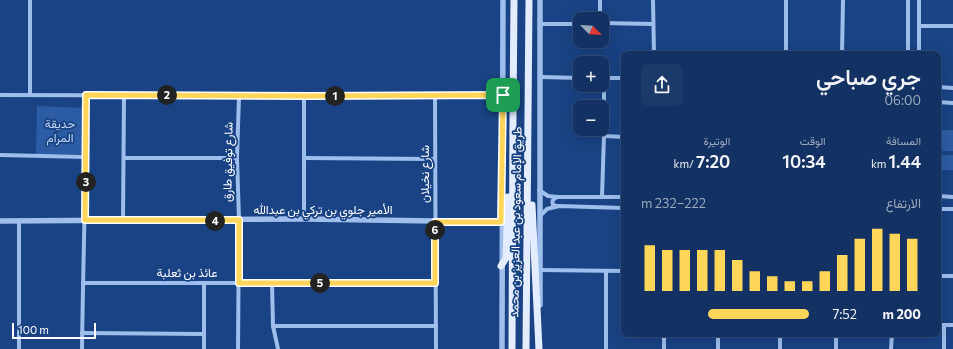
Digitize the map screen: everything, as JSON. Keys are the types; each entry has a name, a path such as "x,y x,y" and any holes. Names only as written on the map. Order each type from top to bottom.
{"main road":[{"name":"طريق الإمام سعود بن عبد العزيز بن محمد","path":"512,349 514,0"},
{"name":"طريق الإمام سعود بن عبد العزيز بن محمد","path":"526,349 528,0"},
{"path":"528,134 539,349"},
{"path":"501,266 506,258 508,190 512,177"}],"street":[{"path":"30,0 30,95"},
{"path":"502,349 501,222 503,0"},
{"path":"539,349 541,215 539,190 541,77 540,0"},
{"path":"600,0 600,12"},
{"path":"653,0 654,51"},
{"path":"786,0 786,51"},
{"path":"842,51 843,0"},
{"path":"908,0 908,51"},
{"path":"919,51 920,0"},
{"path":"609,23 653,24"},
{"path":"541,24 573,24"},
{"path":"920,26 953,26"},
{"path":"541,77 573,78"},
{"path":"609,78 621,78"},
{"path":"941,88 953,88"},
{"path":"0,95 503,95"},
{"path":"82,349 86,95"},
{"path":"123,221 124,95"},
{"name":"شارع نخيلان","path":"435,95 434,159 436,349"},
{"name":"شارع توفيق طارق","path":"238,349 239,220 237,158 240,96"},
{"path":"304,96 304,219"},
{"path":"941,102 953,103"},
{"path":"602,196 604,136"},
{"path":"609,136 621,136"},
{"path":"0,155 86,157"},
{"path":"124,158 237,158"},
{"path":"304,158 434,159"},
{"path":"539,190 548,196 558,197 621,196"},
{"path":"941,196 953,197"},
{"path":"558,197 554,198 552,203 553,205 621,208"},
{"path":"541,215 547,209 559,206"},
{"path":"941,209 953,209"},
{"name":"الأمير جلوي بن تركي بن عبدالله","path":"0,221 304,219 501,222"},
{"path":"19,221 19,349"},
{"path":"540,270 621,271"},
{"path":"606,271 606,349"},
{"path":"941,276 953,276"},
{"name":"عائذ بن ثعلبة","path":"83,283 435,283"},
{"path":"204,283 204,349"},
{"path":"272,283 273,326 278,349"},
{"path":"944,349 944,325 953,325"},
{"path":"273,326 436,326"},
{"path":"82,333 204,334"},
{"path":"664,337 664,349"},
{"path":"718,337 718,349"},
{"path":"780,337 780,349"},
{"path":"836,337 836,349"},
{"path":"891,349 892,337"}],"green space":[{"name":"حديقة المرام","path":"37,106 84,108 84,154 36,154"},
{"path":"941,130 953,130 953,151 941,151"},
{"path":"941,155 953,155 953,170 941,170"}],"route":[{"path":"86,95 503,95 501,222 435,222 435,283 239,283 239,220 85,220 86,95"}]}
